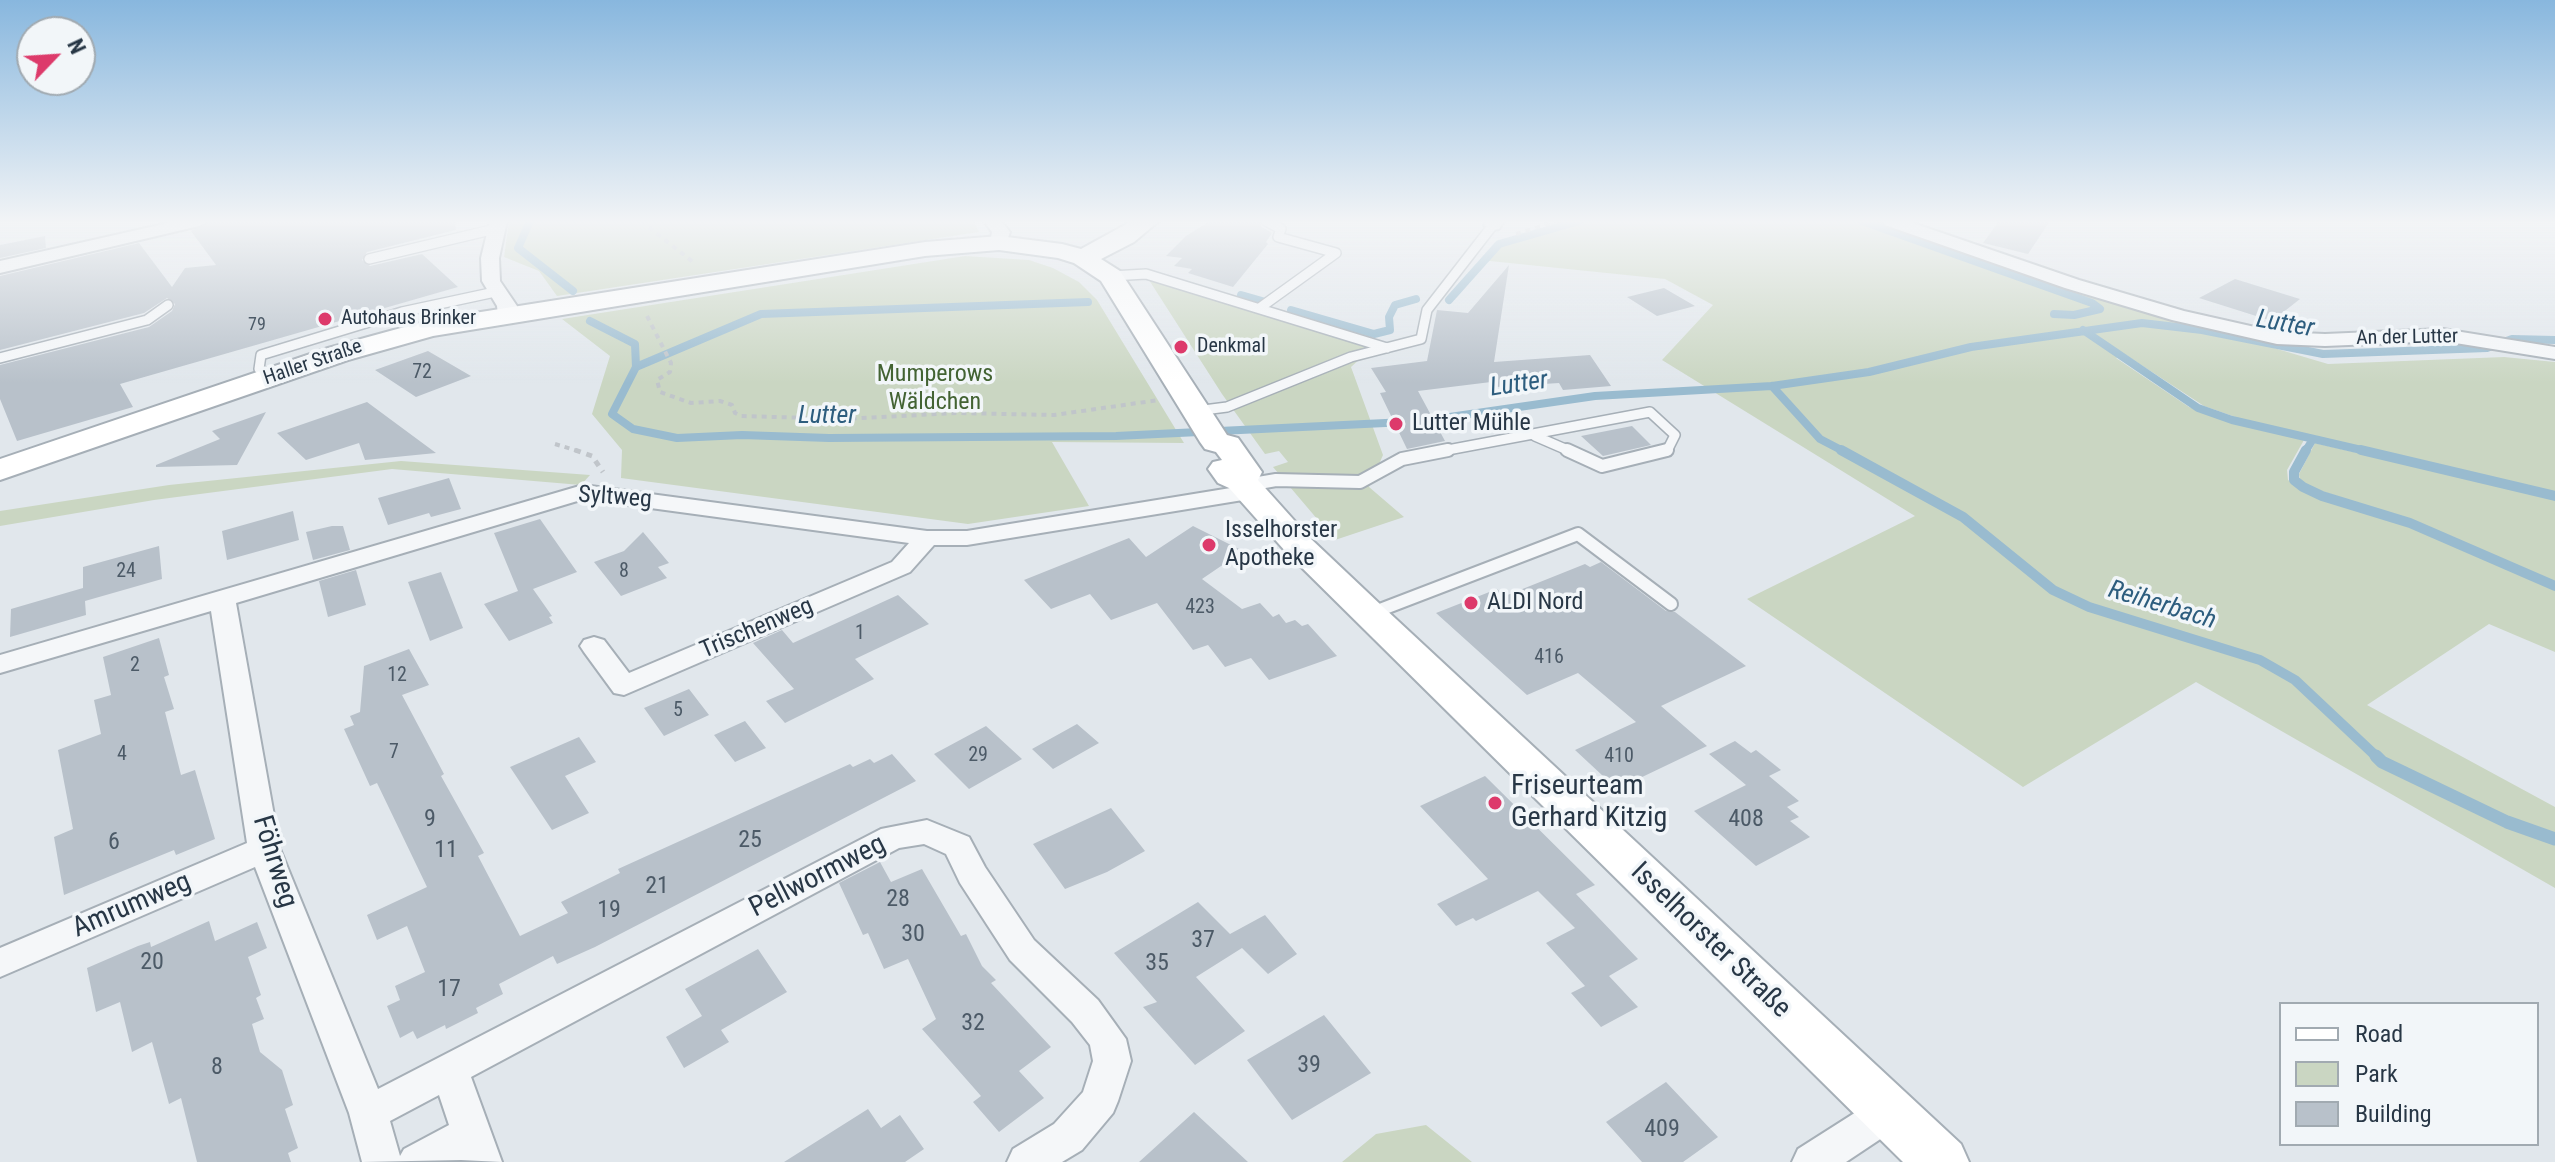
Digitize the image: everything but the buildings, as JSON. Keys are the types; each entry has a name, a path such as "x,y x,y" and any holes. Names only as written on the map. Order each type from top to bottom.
{"street":[{"path":"491,275 501,303"},
{"name":"Haller Straße","path":"0,470 379,341 430,328 501,303 636,294 757,275"},
{"name":"An der Lutter","path":"2052,275 2179,316 2277,338 2325,340 2443,335 2555,353"},
{"name":"Isselhorster Straße","path":"1111,276 1217,461 1229,476 1245,486 1369,614 1941,1162"},
{"name":"Syltweg","path":"0,664 567,495 599,493 927,538 967,538 1245,486"},
{"name":"Trischenweg","path":"594,646 624,686 901,567 927,538"},
{"name":"Föhrweg","path":"222,598 264,849 368,1113"},
{"name":"Pellwormweg","path":"368,1113 892,837 927,832 958,846 972,874 1022,950 1085,1011 1107,1039 1112,1061 1099,1101 1068,1137 1027,1162"},
{"name":"Amrumweg","path":"0,963 264,849"},
{"path":"418,1162 476,1148 450,1071"},
{"path":"1812,1162 1889,1112"},
{"path":"368,1113 382,1162"}],"lane":[{"path":"1111,276 1125,275"},
{"path":"1150,275 1387,348"},
{"path":"1261,307 1305,275"},
{"path":"1195,418 1351,357 1421,339 1427,310 1454,275"},
{"path":"0,358 147,320 168,305"},
{"path":"1245,486 1276,480 1360,482 1402,459 1650,412 1675,435 1667,451 1602,466 1535,436"},
{"path":"1369,614 1578,534 1671,604"}],"path":[{"path":"636,294 671,363 670,372 657,380 660,392 691,403 720,401 732,405 735,413 741,416 845,419 956,413 1195,418"},
{"path":"555,444 592,456 603,472 599,493"}],"green space":[{"path":"542,275 694,275 557,296"},
{"name":"Mumperows Wäldchen","path":"842,275 1066,275 1079,282 1097,300 1184,443 1052,442 1089,506 968,524 621,478 622,450 592,414 610,356 562,319"},
{"path":"1628,275 2034,275 2328,364 2504,357 2555,362 2555,492 2241,419 2204,406 2126,355 2116,358 2189,407 2229,422 2304,440 2287,470 2288,480 2302,489 2323,499 2407,525 2555,589 2555,652 2489,624 2367,705 2555,807 2555,888 2196,682 2023,787 1747,599 1915,516 1662,360 1713,305 1665,279"},
{"path":"1149,280 1373,347 1351,367 1383,455 1369,487 1404,517 1335,540 1273,467 1288,462 1279,451 1265,454 1222,394"},
{"path":"2315,443 2555,499 2555,582 2414,521 2309,487 2300,481 2299,474"},
{"path":"401,461 590,475 581,485 392,469 154,500 0,526 0,511 169,485"},
{"path":"1426,1125 1472,1162 1342,1162 1376,1134"}],"waterway":[{"name":"Lutter","path":"553,275 573,291"},
{"path":"1449,300 1471,275"},
{"path":"2014,275 2092,303 2100,309 2074,315 2054,314"},
{"path":"1241,295 1262,301"},
{"path":"1291,310 1374,334 1390,330 1389,317 1395,305 1416,299"},
{"path":"636,367 761,314 1088,302"},
{"name":"Lutter","path":"590,321 635,344 636,367"},
{"name":"Lutter","path":"2085,331 2142,323 2202,330 2323,354 2487,348 2512,339 2555,340"},
{"name":"Lutter","path":"1772,386 1869,372 1971,347 2085,331"},
{"path":"2085,331 2198,408 2232,420 2370,452"},
{"name":"Lutter","path":"636,367 612,414 633,429 677,438 742,435 829,438 1116,436 1406,422"},
{"name":"Lutter","path":"1422,421 1595,396 1772,386"},
{"name":"Reiherbach","path":"1772,386 1820,439 1845,452"},
{"path":"2305,452 2313,439"},
{"name":"Reiherbach","path":"1841,450 1963,517 2053,590 2089,607 2260,660 2295,680 2378,758"},
{"path":"2306,450 2294,472 2294,480 2303,487 2322,496 2410,523 2555,586"},
{"path":"2361,450 2555,496"},
{"name":"Reiherbach","path":"2378,758 2507,822 2555,839"}],"place":[{"name":"Autohaus Brinker","path":"325,319"},
{"name":"Denkmal","path":"1181,347"},
{"name":"Lutter Mühle","path":"1396,424"},
{"name":"Isselhorster Apotheke","path":"1209,545"},
{"name":"ALDI Nord","path":"1471,603"},
{"name":"Friseurteam Gerhard Kitzig","path":"1495,803"}]}
